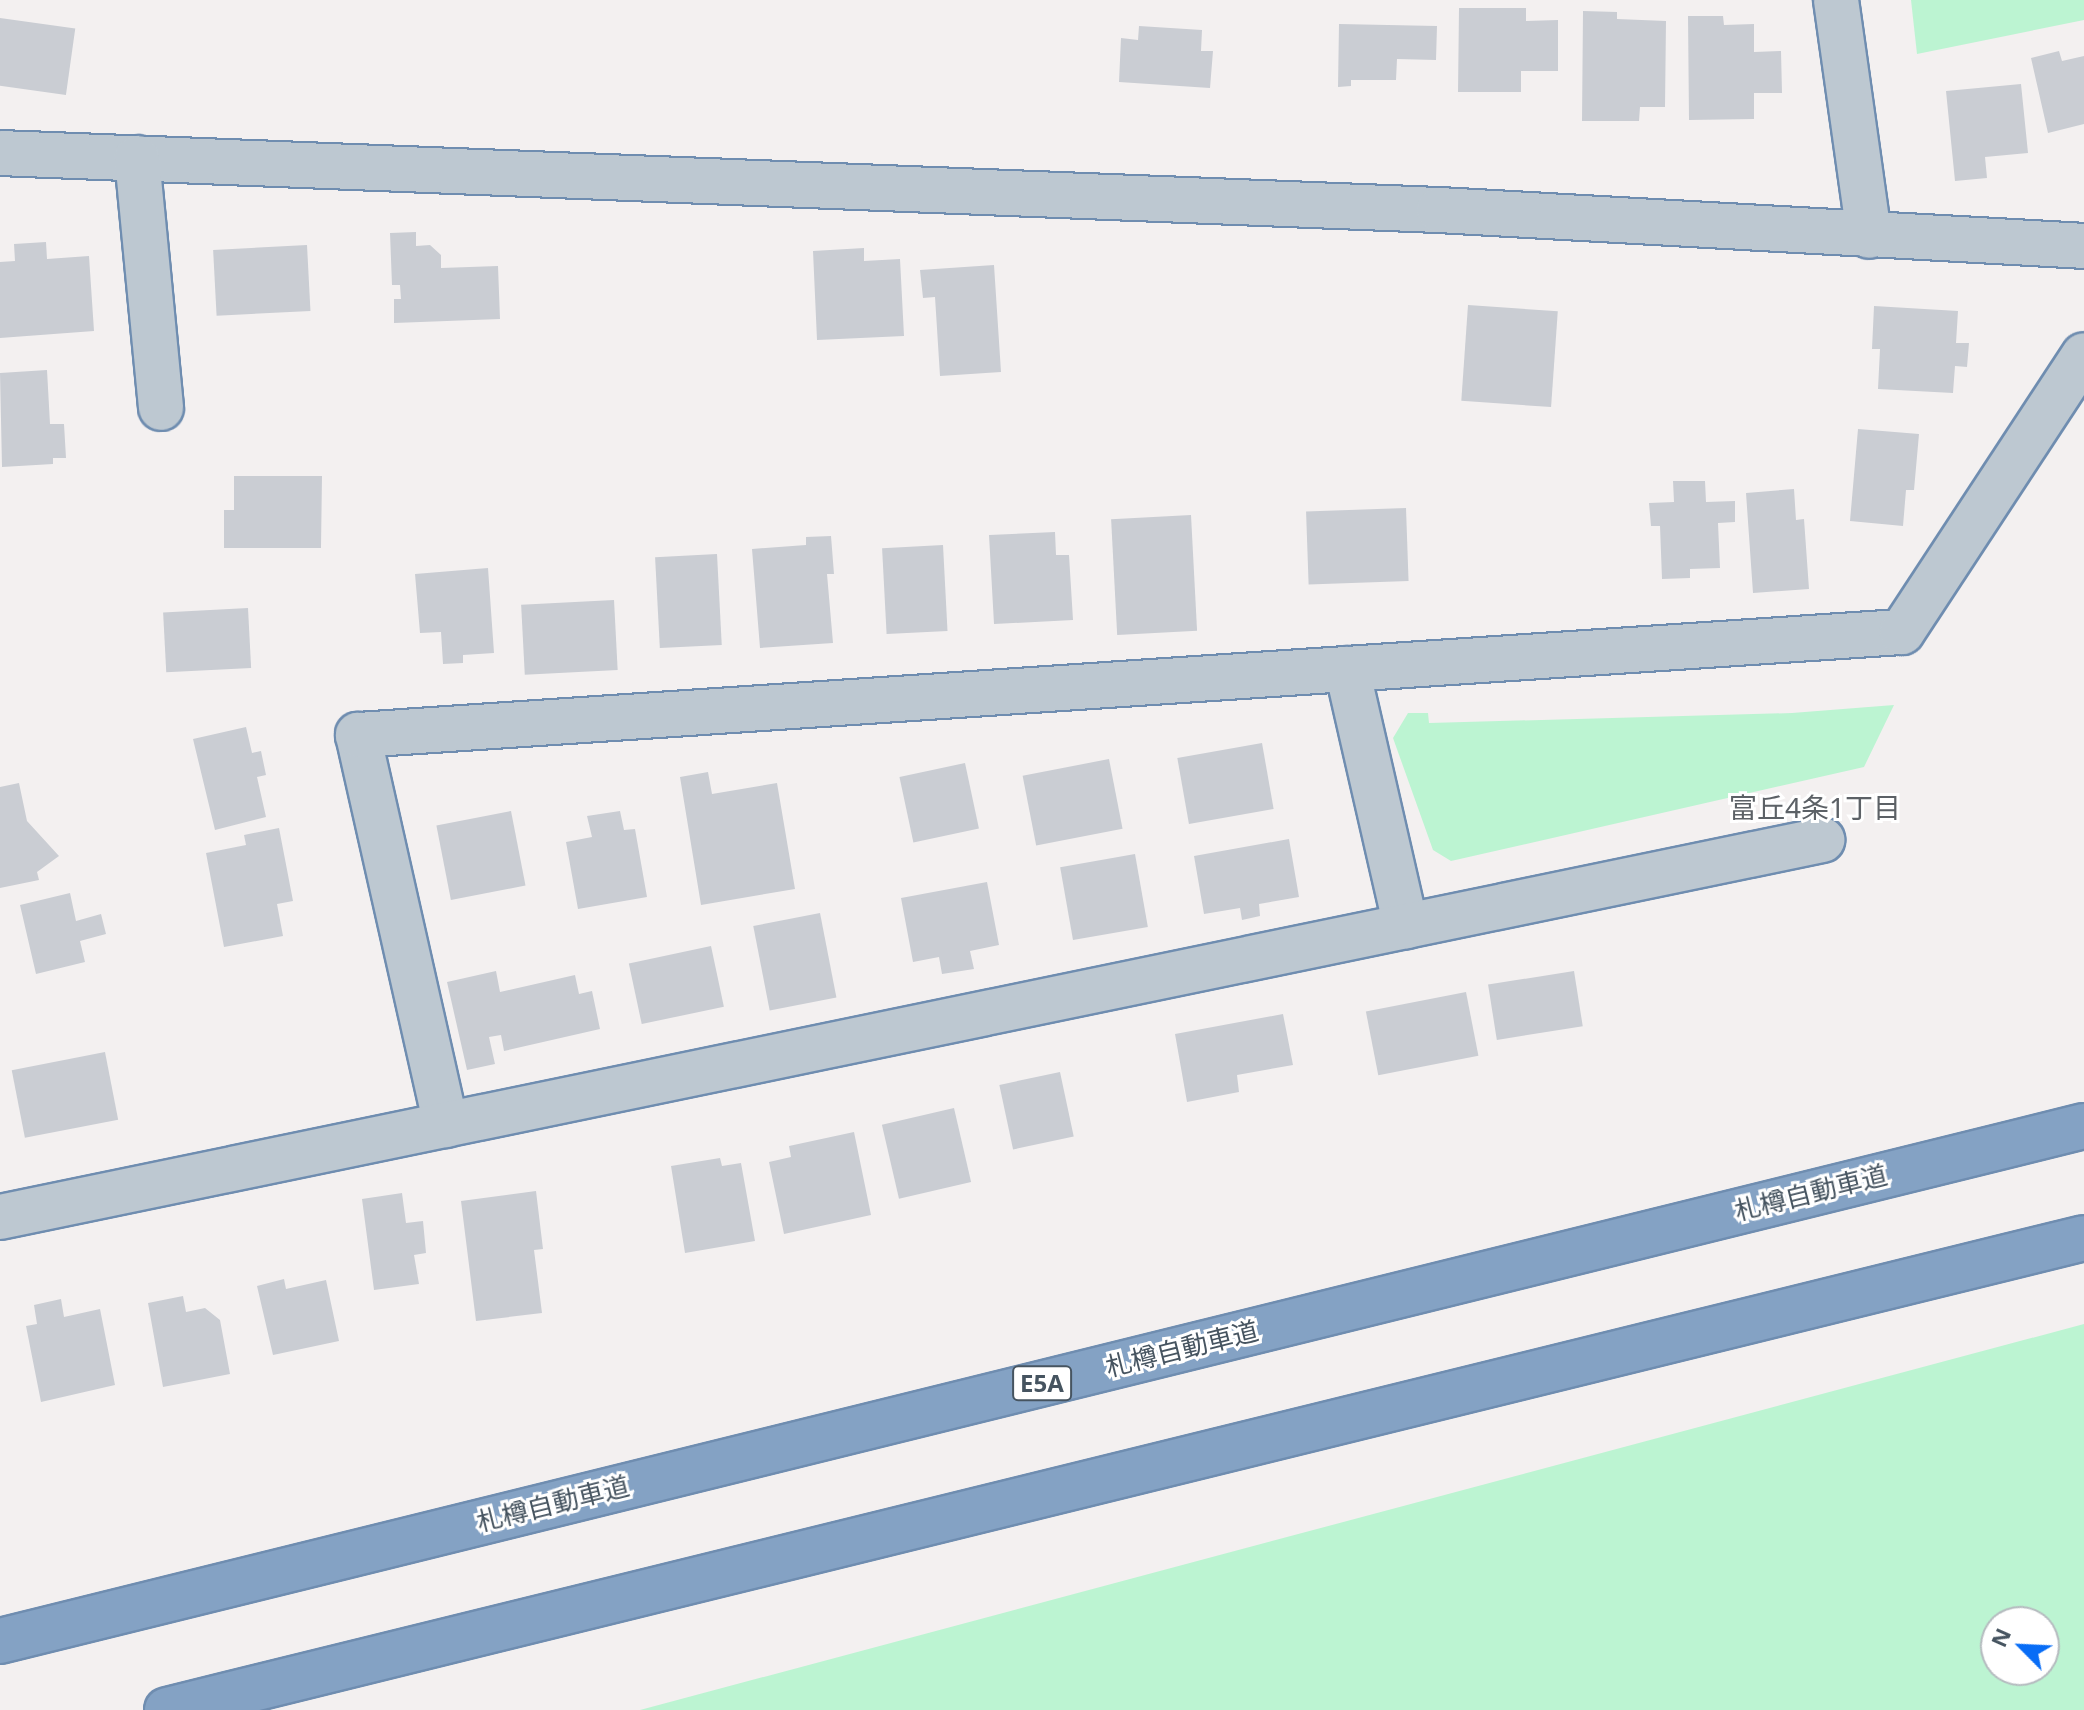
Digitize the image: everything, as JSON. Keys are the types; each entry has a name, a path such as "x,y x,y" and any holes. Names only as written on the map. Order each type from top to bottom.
{"highway":[{"name":"札樽自動車道","path":"0,1641 2084,1126"},
{"path":"167,1710 2084,1238"}],"street":[{"path":"1836,0 1869,236"},
{"path":"0,153 1439,210 2084,246"},
{"path":"137,158 161,408"},
{"path":"446,1125 358,735 1902,632 2084,355"},
{"path":"1347,669 1406,926"},
{"path":"0,1217 1822,840"}],"green space":[{"path":"1911,0 2084,0 2084,20 1917,54"},
{"path":"1894,705 1864,767 1451,861 1433,850 1393,738 1408,713 1428,713 1429,723 1792,713"},
{"path":"2084,1324 2084,1710 640,1710"}],"building":[{"path":"1459,8 1526,8 1526,21 1558,20 1558,71 1521,71 1521,92 1458,92"},
{"path":"1583,11 1617,12 1617,19 1666,21 1665,107 1640,107 1639,121 1582,121"},
{"path":"1688,16 1723,16 1724,25 1754,24 1754,52 1781,51 1782,93 1754,93 1754,119 1689,120"},
{"path":"0,18 75,29 66,95 0,86"},
{"path":"1339,24 1437,26 1436,60 1397,59 1396,80 1351,80 1351,86 1338,87"},
{"path":"1139,26 1202,30 1201,51 1213,51 1210,88 1119,82 1121,38 1138,40"},
{"path":"2059,51 2062,61 2084,56 2084,124 2048,133 2031,58"},
{"path":"2021,84 2028,153 1985,157 1987,178 1955,181 1946,91"},
{"path":"416,232 416,246 430,245 441,255 441,268 498,266 500,319 394,323 394,299 401,299 400,285 392,285 390,233"},
{"path":"46,242 47,259 89,256 94,331 0,338 0,262 15,261 14,244"},
{"path":"307,245 310,311 217,316 213,250"},
{"path":"864,248 864,261 900,259 904,336 817,340 813,251"},
{"path":"994,265 1001,372 940,376 935,297 923,298 920,270"},
{"path":"1468,305 1558,311 1551,407 1461,401"},
{"path":"1874,306 1958,311 1956,343 1969,343 1967,367 1955,366 1953,393 1878,389 1880,349 1872,349"},
{"path":"47,370 50,424 64,424 66,458 53,458 53,464 2,467 0,373"},
{"path":"1858,429 1919,434 1914,490 1906,490 1903,526 1850,521"},
{"path":"234,476 322,476 321,548 224,548 224,510 234,510"},
{"path":"1673,481 1705,481 1706,502 1735,501 1735,522 1718,523 1720,568 1690,569 1690,578 1662,579 1660,526 1651,526 1649,503 1674,502"},
{"path":"1794,489 1796,520 1804,519 1809,589 1753,593 1746,493"},
{"path":"1406,508 1409,581 1309,584 1306,511"},
{"path":"1191,515 1197,631 1117,635 1111,519"},
{"path":"1055,532 1056,555 1069,555 1073,620 994,624 989,535"},
{"path":"831,536 834,574 827,574 833,643 760,648 752,549 806,545 806,537"},
{"path":"943,545 948,631 887,634 882,548"},
{"path":"717,554 722,645 660,648 655,557"},
{"path":"488,568 494,653 463,655 463,663 443,664 441,632 420,633 415,574"},
{"path":"614,600 618,670 525,675 521,605"},
{"path":"248,608 251,668 166,672 163,612"},
{"path":"246,727 252,753 261,751 266,775 257,777 266,817 215,830 193,739"},
{"path":"1262,743 1274,809 1189,824 1177,758"},
{"path":"1109,759 1123,829 1036,845 1023,776"},
{"path":"965,763 979,829 913,842 899,777"},
{"path":"708,772 712,794 777,783 795,889 701,905 680,777"},
{"path":"19,783 27,821 59,856 37,872 39,880 0,888 0,787"},
{"path":"511,811 526,886 451,900 436,826"},
{"path":"620,811 624,830 635,829 647,897 578,909 566,842 592,837 587,816"},
{"path":"279,828 293,901 277,904 283,936 224,947 206,853 246,845 244,835"},
{"path":"1289,839 1299,897 1259,904 1260,916 1242,920 1240,908 1204,914 1194,856"},
{"path":"1135,854 1148,927 1073,940 1060,867"},
{"path":"987,882 999,945 970,951 974,969 942,974 939,957 913,962 901,898"},
{"path":"70,893 76,921 101,914 106,934 80,941 85,962 36,974 20,905"},
{"path":"820,913 836,997 770,1010 753,926"},
{"path":"711,946 724,1007 642,1024 629,963"},
{"path":"496,971 500,992 575,975 579,994 592,991 600,1029 504,1051 501,1035 489,1037 495,1064 467,1070 447,982"},
{"path":"1574,971 1583,1026 1497,1040 1488,985"},
{"path":"1466,992 1478,1056 1378,1075 1366,1011"},
{"path":"1283,1014 1293,1065 1237,1075 1239,1092 1187,1102 1175,1034"},
{"path":"105,1052 118,1120 25,1138 12,1070"},
{"path":"1060,1072 1074,1137 1013,1149 999,1085"},
{"path":"954,1108 971,1182 899,1199 882,1125"},
{"path":"854,1132 871,1215 784,1234 769,1162 791,1157 789,1146"},
{"path":"720,1158 722,1166 741,1163 755,1241 685,1253 671,1166"},
{"path":"536,1191 543,1249 534,1250 542,1313 476,1321 461,1201"},
{"path":"402,1193 406,1223 423,1221 426,1253 414,1255 419,1284 374,1290 362,1199"},
{"path":"284,1279 286,1289 326,1280 339,1341 273,1355 257,1286"},
{"path":"183,1296 186,1312 205,1308 220,1320 230,1374 163,1387 148,1303"},
{"path":"61,1299 64,1317 100,1309 115,1385 41,1402 26,1326 37,1324 34,1305"}],"district":[{"name":"富丘4条1丁目","path":"1815,807"}]}
